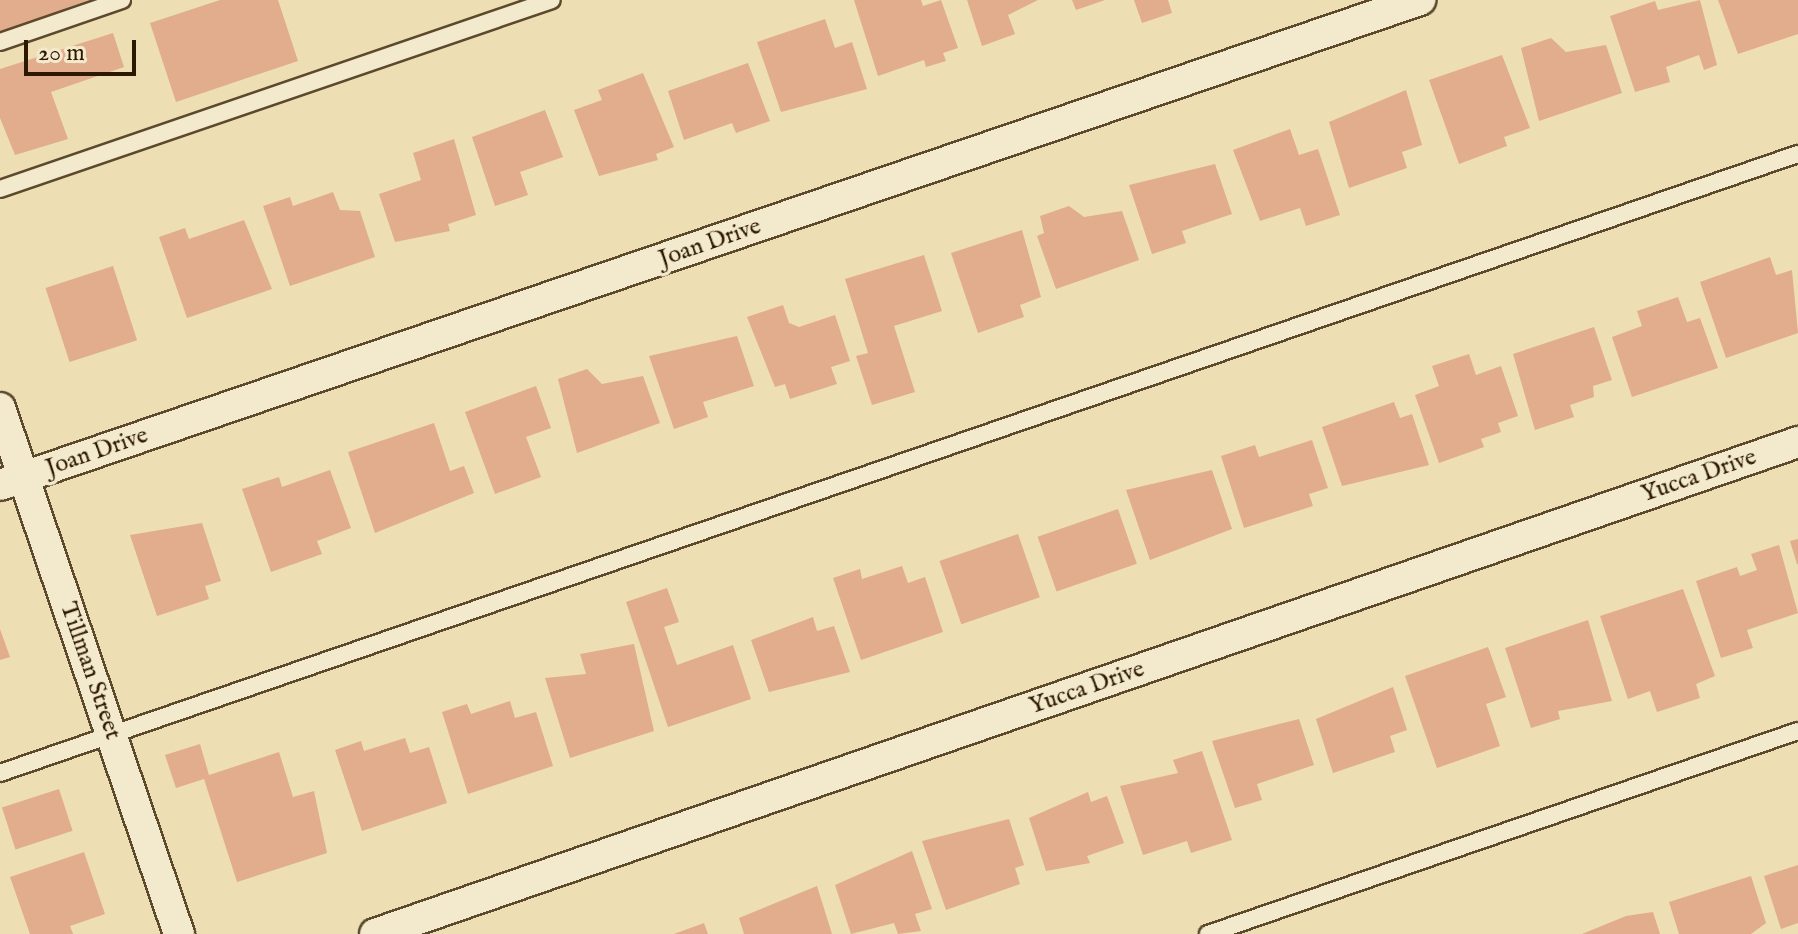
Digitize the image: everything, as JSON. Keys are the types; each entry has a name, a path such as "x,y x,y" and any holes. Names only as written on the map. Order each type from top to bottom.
{"street":[{"name":"Joan Drive","path":"12,481 1420,0"},
{"name":"Tillman Street","path":"0,408 12,481 112,734 179,934"},
{"name":"Yucca Drive","path":"375,934 1798,442"}],"lane":[{"path":"0,42 122,0"},
{"path":"0,189 552,0"},
{"path":"0,773 1798,154"},
{"path":"1208,934 1798,731"}],"building":[{"path":"0,0 89,0 0,32"},
{"path":"220,0 278,0 298,61 176,102 150,23"},
{"path":"854,0 921,0 923,6 941,0 958,48 943,53 946,61 926,67 924,60 878,76"},
{"path":"967,0 1038,0 1008,15 1015,34 982,46"},
{"path":"1072,0 1105,0 1076,10"},
{"path":"1134,0 1168,0 1172,13 1142,23"},
{"path":"1700,0 1717,65 1704,70 1699,55 1666,67 1670,82 1635,92 1610,16 1655,1 1658,10"},
{"path":"1718,0 1798,0 1798,34 1738,54"},
{"path":"825,19 835,48 852,42 867,89 781,112 757,42"},
{"path":"113,33 124,67 51,92 68,139 15,155 0,118 0,69"},
{"path":"1551,38 1566,52 1606,45 1622,93 1539,121 1521,48"},
{"path":"1502,55 1530,128 1504,137 1507,146 1459,164 1429,80"},
{"path":"748,63 770,121 736,133 732,123 684,140 668,91"},
{"path":"643,73 674,147 656,154 658,160 599,176 574,110 602,100 598,90"},
{"path":"1406,90 1422,145 1402,152 1407,168 1349,188 1329,122"},
{"path":"545,110 563,157 520,172 528,195 495,206 472,137"},
{"path":"1290,129 1299,155 1318,149 1340,215 1306,226 1300,208 1260,221 1233,150"},
{"path":"454,139 476,215 448,224 450,231 395,242 379,194 421,180 413,153"},
{"path":"1215,164 1232,214 1182,231 1186,243 1152,254 1129,185"},
{"path":"333,192 340,210 360,211 375,257 290,286 263,206 290,197 293,206"},
{"path":"1069,206 1084,217 1122,211 1139,260 1056,289 1037,236 1044,233 1040,216"},
{"path":"244,220 272,289 187,318 159,237 185,228 189,239"},
{"path":"1022,230 1041,297 1020,305 1024,317 978,333 951,253"},
{"path":"924,255 942,311 894,326 915,392 872,405 856,356 868,353 845,279"},
{"path":"1770,257 1776,275 1792,270 1798,333 1726,358 1700,282"},
{"path":"113,266 137,340 70,362 45,288"},
{"path":"1678,297 1687,322 1700,318 1718,368 1632,397 1612,337 1642,326 1637,311"},
{"path":"783,305 789,323 799,327 835,315 850,361 831,367 837,384 790,399 785,384 775,387 747,317"},
{"path":"1594,327 1612,380 1593,386 1594,397 1570,405 1574,417 1535,430 1513,354"},
{"path":"737,336 754,386 703,402 708,417 674,429 649,356"},
{"path":"1469,354 1476,375 1501,366 1518,416 1498,423 1501,432 1481,439 1484,447 1439,463 1415,395 1439,386 1432,366"},
{"path":"587,369 602,384 643,376 660,423 577,453 558,379"},
{"path":"536,386 551,428 526,437 541,477 495,494 465,412"},
{"path":"1394,402 1400,418 1412,414 1429,465 1342,486 1322,427"},
{"path":"434,423 450,471 464,466 474,493 375,533 348,452"},
{"path":"1312,440 1328,488 1309,494 1313,506 1244,528 1221,456 1255,445 1259,457"},
{"path":"330,470 351,528 317,541 322,554 271,572 242,489 279,477 282,487"},
{"path":"1212,470 1232,529 1150,560 1126,490"},
{"path":"1118,509 1137,564 1057,592 1038,537"},
{"path":"202,523 221,581 205,586 209,599 157,616 130,535"},
{"path":"1018,534 1040,597 961,624 940,561"},
{"path":"1798,539 1798,564 1797,564 1790,541"},
{"path":"1779,545 1798,613 1747,630 1753,648 1721,658 1696,581 1737,567 1740,576 1757,570 1751,554"},
{"path":"902,566 908,583 925,577 943,632 861,660 833,578 860,569 862,579"},
{"path":"667,588 679,622 664,627 677,665 733,645 751,699 668,727 626,602"},
{"path":"1683,589 1715,676 1696,684 1700,698 1657,712 1650,691 1628,699 1600,616"},
{"path":"813,617 817,631 834,626 850,672 769,692 751,640"},
{"path":"1588,620 1612,701 1558,711 1560,719 1531,728 1505,648"},
{"path":"0,629 10,657 0,660"},
{"path":"634,644 654,731 570,758 545,678 586,674 580,654"},
{"path":"1488,647 1506,697 1486,704 1500,746 1437,768 1405,676"},
{"path":"1393,687 1407,730 1390,736 1395,752 1333,773 1316,719"},
{"path":"510,701 515,718 536,712 553,766 468,794 442,712 467,704 471,714"},
{"path":"1299,719 1314,765 1257,784 1262,800 1235,808 1212,741"},
{"path":"405,738 410,753 429,747 447,803 362,831 335,750 361,741 364,751"},
{"path":"200,744 209,775 279,752 293,797 314,791 327,853 237,882 204,779 176,788 165,755"},
{"path":"1202,751 1232,840 1191,853 1187,841 1143,855 1120,786 1178,773 1173,760"},
{"path":"59,789 73,831 16,849 2,808"},
{"path":"1088,792 1091,802 1107,796 1124,843 1087,856 1090,863 1046,871 1029,818"},
{"path":"1009,819 1024,865 1015,868 1020,884 946,910 922,841"},
{"path":"912,851 932,909 915,914 921,931 898,934 894,923 851,934 835,885"},
{"path":"84,852 105,914 70,926 73,934 30,934 10,877"},
{"path":"1798,865 1798,923 1781,929 1764,876"},
{"path":"1751,876 1766,923 1751,934 1679,934 1669,902"},
{"path":"817,886 832,934 744,934 739,918"},
{"path":"1653,912 1660,934 1582,934 1626,916"},
{"path":"704,923 708,934 674,934"}]}
